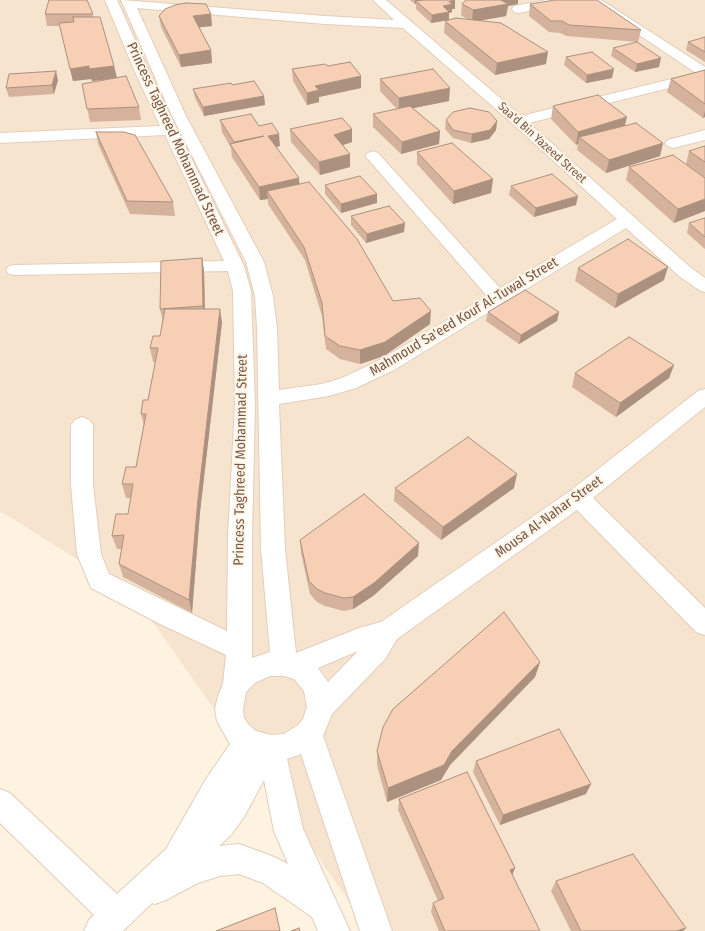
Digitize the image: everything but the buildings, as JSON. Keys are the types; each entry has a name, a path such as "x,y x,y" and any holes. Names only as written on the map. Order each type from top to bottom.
{"street":[{"name":"Saa'd Bin Yazeed Street","path":"379,0 518,121 685,272 705,286"},
{"path":"518,9 565,0"},
{"path":"593,0 705,74"},
{"path":"122,1 204,10 325,20 406,24"},
{"name":"Princess Taghreed Mohammad Street","path":"122,1 147,20 179,116 255,262 264,296 270,398 273,549 288,665"},
{"name":"Princess Taghreed Mohammad Street","path":"122,1 142,72 235,266 242,291 245,404 240,537 240,649 236,684"},
{"path":"147,20 174,12 204,10"},
{"path":"518,121 705,74"},
{"path":"0,138 170,130"},
{"path":"673,143 705,135"},
{"path":"373,156 498,297"},
{"name":"Mahmoud Sa'eed Kouf Al-Tuwal Street","path":"270,398 322,391 348,383 387,365 628,220"},
{"path":"15,270 235,266"},
{"name":"Mousa Al-Nahar Street","path":"288,665 368,636 388,631 578,497 705,396"},
{"path":"82,425 82,485 89,554 100,580 169,616 240,649"},
{"path":"578,497 705,624"},
{"name":"Mousa Al-Nahar Street","path":"321,707 376,651 388,631"},
{"path":"270,664 288,665 303,671 311,678 317,687 321,707 314,726 308,734 297,742 284,747 262,746 238,733 231,721 229,709 230,696 236,684 246,674 257,668 270,664"},
{"path":"308,734 376,931"},
{"path":"115,916 176,860 221,826 234,807 262,746"},
{"path":"262,746 289,831 329,919"},
{"path":"0,804 115,916"},
{"path":"115,916 192,870 220,862 239,859 272,871 329,919"}],"shaded area":[{"path":"0,0 705,0 705,931 370,931 133,594 0,511"}]}
